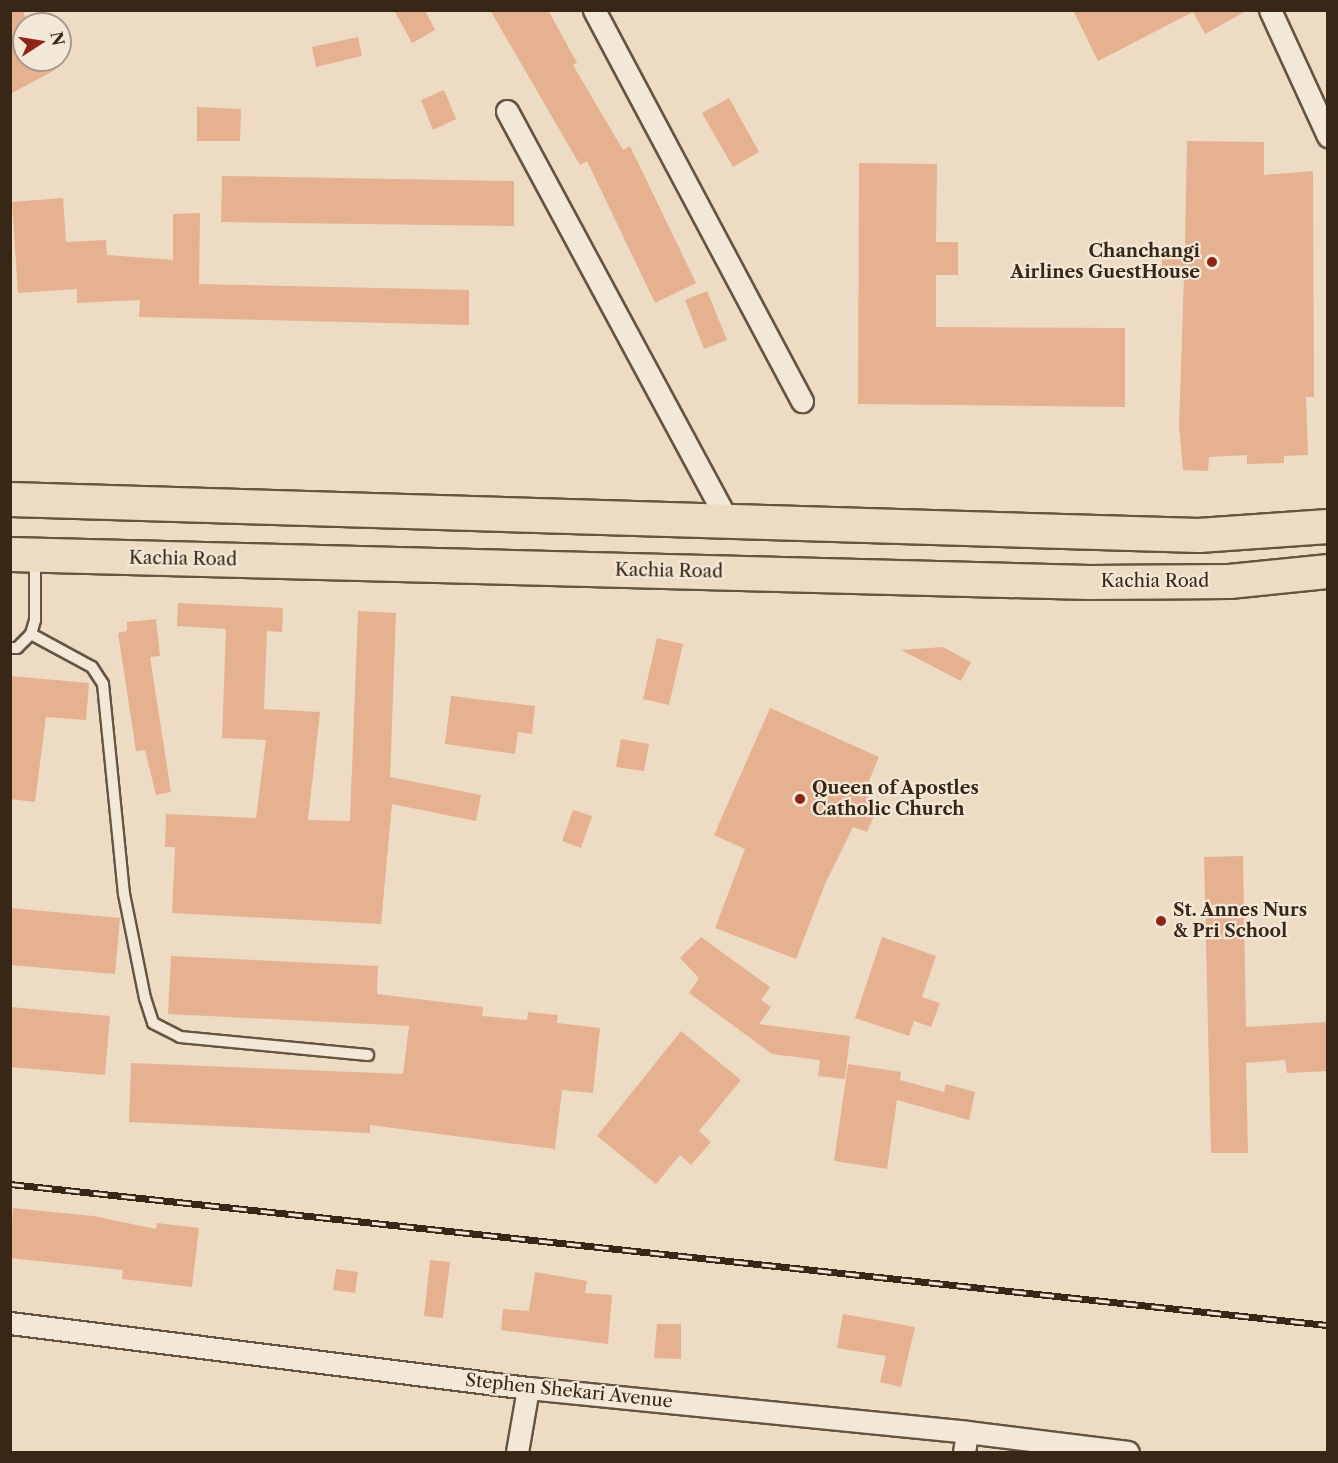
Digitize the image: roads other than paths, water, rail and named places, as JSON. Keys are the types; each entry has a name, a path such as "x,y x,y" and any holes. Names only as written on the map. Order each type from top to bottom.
{"main road":[{"path":"10,499 729,524 1198,535 1328,526"},
{"name":"Kachia Road","path":"23,554 1089,582 1229,581 1328,571"}],"street":[{"path":"594,10 802,401"},
{"path":"1270,10 1328,136"},
{"path":"507,111 729,524"},
{"name":"Stephen Shekari Avenue","path":"10,1323 965,1442 1128,1452"},
{"path":"517,1452 528,1388"}],"lane":[{"path":"10,648 17,648 31,634 35,620 23,554"},
{"path":"31,634 92,667 103,684 124,894 145,998 153,1023 180,1037 368,1055"}],"railway":[{"path":"10,1184 1328,1325"}],"place":[{"name":"Chanchangi Airlines GuestHouse","path":"1212,262"},
{"name":"Queen of Apostles Catholic Church","path":"800,799"},
{"name":"St. Annes Nurs & Pri School","path":"1161,921"}]}
